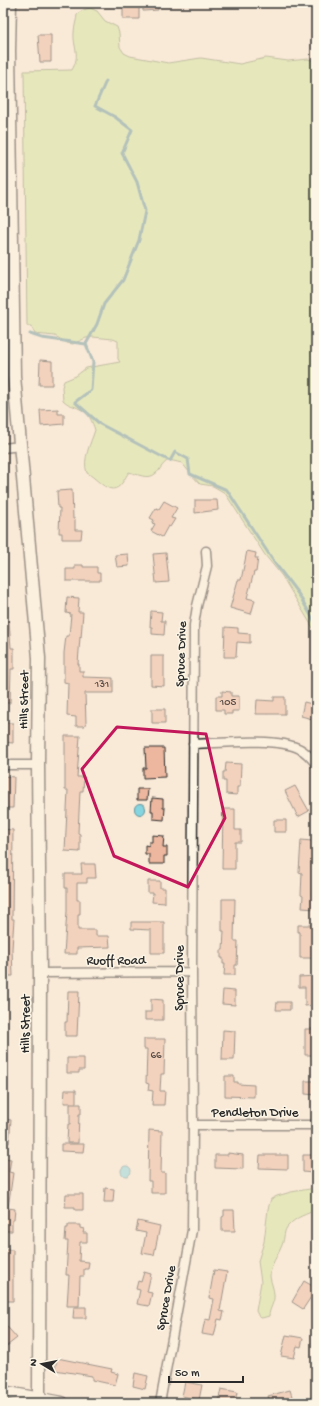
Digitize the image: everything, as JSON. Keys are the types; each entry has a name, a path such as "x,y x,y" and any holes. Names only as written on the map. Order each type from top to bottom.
{"street":[{"name":"Hills Street","path":"10,3 6,51 14,373 39,658 39,1399"},
{"path":"3,448 21,446"},
{"name":"Spruce Drive","path":"160,1403 192,1230 194,625 207,566 206,551"},
{"path":"193,744 264,742 285,743 301,749 316,764"},
{"path":"3,765 38,765"},
{"name":"Ruoff Road","path":"40,973 192,972"},
{"name":"Pendleton Drive","path":"193,1125 316,1125"},
{"path":"3,1392 62,1403"}],"highlighted area":[{"path":"117,727 206,734 225,818 188,887 114,856 82,769"}],"green space":[{"path":"90,8 97,11 105,21 117,27 120,47 124,53 130,56 168,63 201,58 240,64 266,58 288,61 308,59 316,61 316,633 282,576 265,555 225,493 213,486 200,484 182,463 169,460 164,463 152,476 142,476 129,472 122,483 113,489 104,486 87,473 86,457 95,430 86,413 63,400 62,387 64,381 76,376 86,368 120,362 118,359 118,341 93,337 86,338 73,344 67,343 55,336 35,334 31,326 27,326 24,71 72,70 76,60 74,28 77,14"},
{"path":"3,244 5,335 3,335"},
{"path":"316,1188 316,1210 295,1220 286,1229 282,1245 270,1272 274,1290 273,1303 269,1316 262,1318 259,1317 256,1311 261,1282 258,1261 264,1242 268,1209 271,1199 291,1192"}],"water":[{"path":"138,804 142,804 144,805 144,813 138,814 135,811 135,807"},
{"path":"124,1166 128,1166 130,1167 130,1175 124,1176 121,1173 121,1169"}],"building":[{"path":"143,3 158,3 158,10 143,11"},
{"path":"123,6 139,6 139,19 123,19"},
{"path":"38,35 51,35 51,62 40,62"},
{"path":"40,360 52,361 52,385 39,385"},
{"path":"58,409 58,414 64,414 64,424 41,426 40,410"},
{"path":"72,490 75,530 82,530 81,539 62,539 62,533 59,533 60,508 58,508 57,491"},
{"path":"195,500 217,500 218,510 195,513"},
{"path":"164,501 177,508 171,518 175,519 170,527 168,526 162,537 151,531 155,524 152,523 154,520 150,518 156,508 159,509"},
{"path":"247,551 256,553 255,558 258,558 256,572 254,572 247,598 255,600 251,614 230,608 238,580 241,580"},
{"path":"166,553 169,582 156,583 153,554"},
{"path":"128,554 129,566 117,567 115,555"},
{"path":"75,565 83,565 83,567 97,567 97,573 100,573 100,581 66,581 66,569 75,569"},
{"path":"67,597 79,598 78,612 83,612 78,664 79,671 83,671 83,677 113,678 113,693 85,693 86,723 84,726 76,726 76,717 67,716 68,683 64,682 64,653 66,636 69,636 71,614 66,613"},
{"path":"151,611 162,612 161,621 165,621 164,635 152,634 152,627 150,627"},
{"path":"3,621 9,621 11,648 14,648 14,669 11,669 10,703 3,703"},
{"path":"225,627 238,628 238,633 250,634 250,643 237,642 236,657 224,657"},
{"path":"151,656 164,656 164,686 151,685"},
{"path":"222,691 231,692 231,696 239,696 239,711 232,711 232,714 224,714 224,710 216,710 216,696 222,696"},
{"path":"274,697 285,697 285,714 256,714 257,700 274,701"},
{"path":"304,702 316,705 316,720 301,716"},
{"path":"152,709 165,709 165,723 152,723"},
{"path":"3,723 13,723 13,743 3,742"},
{"path":"65,736 80,736 77,777 84,777 83,791 80,791 78,833 80,834 80,852 65,851 68,790 65,790"},
{"path":"145,748 164,748 165,777 143,778 143,768 146,768"},
{"path":"226,763 241,764 240,787 237,787 237,795 226,794 226,781 223,781 223,772 225,772"},
{"path":"3,776 14,777 13,808 3,808"},
{"path":"295,786 309,811 298,817 285,791"},
{"path":"137,789 148,789 147,800 137,800"},
{"path":"152,798 163,799 163,808 165,808 164,820 153,819 153,811 151,811"},
{"path":"223,809 235,809 235,830 241,830 241,842 235,842 235,869 222,869"},
{"path":"274,820 286,820 286,832 274,832"},
{"path":"3,829 13,830 13,976 3,976"},
{"path":"152,835 164,836 163,847 167,847 167,856 164,856 164,864 149,864 149,854 145,854 145,845 149,846 149,842 152,842"},
{"path":"301,840 312,841 312,850 314,850 313,857 316,857 312,895 316,895 316,909 302,908 302,873 299,872"},
{"path":"81,864 95,864 96,878 87,878 87,883 77,883 77,900 80,900 78,930 96,930 96,936 109,936 110,947 77,948 77,954 64,954 67,911 67,888 65,888 65,874 82,874"},
{"path":"148,881 160,881 160,888 165,888 165,903 152,902 153,893 148,893"},
{"path":"222,899 235,899 234,941 238,941 235,975 224,975 225,964 223,964 223,958 221,958 224,931 222,931"},
{"path":"131,922 164,922 164,953 151,953 151,930 131,929"},
{"path":"298,925 313,925 313,934 315,934 314,941 316,941 315,958 300,958 300,932 298,932"},
{"path":"316,976 316,1005 305,1006 305,987 299,987 299,977"},
{"path":"223,990 235,991 235,1005 222,1004"},
{"path":"68,991 79,991 77,1036 65,1036"},
{"path":"151,999 163,1000 163,1020 145,1020 145,1012 151,1012"},
{"path":"277,1002 290,1002 290,1010 276,1010"},
{"path":"305,1029 316,1029 316,1055 305,1055"},
{"path":"223,1030 235,1031 234,1060 222,1060"},
{"path":"144,1039 165,1039 164,1074 161,1074 160,1091 165,1091 164,1105 152,1105 153,1091 148,1090 149,1084 146,1083 147,1049 144,1049"},
{"path":"67,1058 84,1058 84,1070 79,1070 79,1073 67,1073"},
{"path":"225,1076 234,1076 234,1082 238,1082 238,1084 254,1085 254,1097 225,1096"},
{"path":"305,1081 316,1081 316,1095 305,1094"},
{"path":"65,1090 76,1090 76,1103 64,1103"},
{"path":"70,1104 81,1104 81,1114 79,1114 78,1143 67,1143 68,1124 70,1124"},
{"path":"3,1119 11,1120 9,1143 3,1143"},
{"path":"149,1130 162,1131 161,1173 165,1173 165,1193 151,1193 151,1181 148,1181"},
{"path":"61,1144 84,1144 83,1152 61,1151"},
{"path":"228,1153 243,1155 243,1169 215,1168 215,1155 228,1155"},
{"path":"260,1155 288,1155 288,1169 259,1168"},
{"path":"303,1155 316,1155 316,1167 312,1167 312,1173 303,1172"},
{"path":"3,1158 11,1159 9,1172 13,1173 8,1208 15,1209 14,1220 12,1220 12,1231 3,1231"},
{"path":"105,1188 114,1189 113,1202 104,1202"},
{"path":"66,1194 83,1194 83,1210 75,1210 75,1207 65,1207"},
{"path":"224,1210 234,1210 235,1231 222,1231 222,1217 224,1216"},
{"path":"138,1221 160,1226 154,1255 142,1253 146,1233 136,1231"},
{"path":"68,1225 80,1225 80,1228 84,1229 83,1233 87,1233 87,1242 80,1242 79,1261 89,1262 88,1269 84,1269 84,1276 80,1276 79,1306 67,1306 69,1275 66,1275 68,1241 65,1241 66,1228 68,1228"},
{"path":"3,1250 13,1250 13,1301 3,1301"},
{"path":"214,1270 227,1272 220,1311 224,1312 222,1320 218,1319 214,1336 202,1334 205,1319 210,1320 214,1299 209,1298"},
{"path":"144,1272 151,1274 147,1292 152,1293 149,1306 137,1304 140,1290 136,1289 138,1281 141,1282"},
{"path":"304,1281 316,1288 316,1300 311,1297 303,1309 292,1302"},
{"path":"74,1307 86,1307 86,1318 73,1318"},
{"path":"3,1322 17,1338 3,1349"},
{"path":"286,1335 303,1338 301,1347 297,1346 294,1358 281,1356"},
{"path":"57,1358 112,1369 111,1372 118,1374 115,1385 92,1380 92,1376 55,1370"},
{"path":"135,1373 148,1376 145,1389 133,1386"},
{"path":"185,1382 202,1385 199,1400 182,1396"},
{"path":"221,1389 237,1392 235,1403 218,1402"},
{"path":"290,1390 294,1403 270,1403 268,1396"}],"waterway":[{"path":"106,81 95,106 115,117 132,130 122,153 137,182 145,211 139,240 123,280 104,304 97,324 86,344 93,362 91,390 75,402 100,424 170,461 175,452 188,459 190,474 227,490 274,562 299,595 316,624"},
{"path":"30,334 42,338 86,344"}]}
